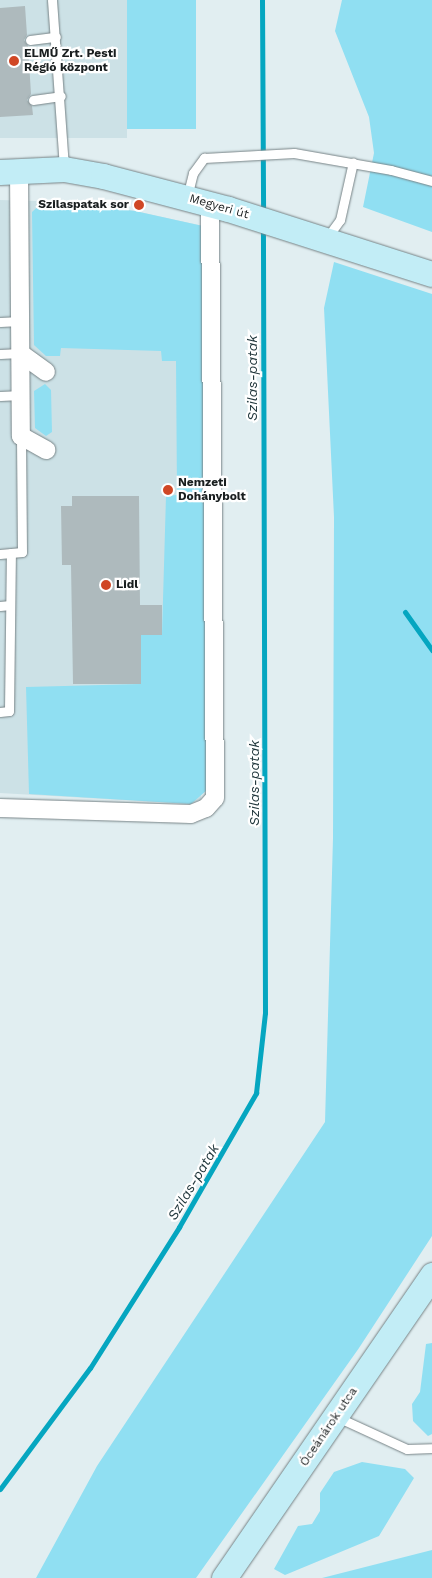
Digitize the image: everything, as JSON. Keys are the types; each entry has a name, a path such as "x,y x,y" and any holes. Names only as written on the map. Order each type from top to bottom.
{"main road":[{"name":"Megyeri út","path":"10,171 64,169 186,197 326,239 432,274"},
{"name":"Óceánárok utca","path":"224,1578 432,1275"}],"street":[{"path":"10,171 20,321 21,436 46,450"},
{"path":"0,808 191,814 206,808 215,798 219,206"},
{"path":"20,353 46,372"}],"lane":[{"path":"54,0 64,169"},
{"path":"30,40 56,38"},
{"path":"32,100 61,96"},
{"path":"186,197 193,173 204,158 294,153 353,162 432,181"},
{"path":"326,239 340,220 353,162"},
{"path":"0,322 20,321"},
{"path":"0,354 20,353"},
{"path":"0,396 21,395"},
{"path":"0,554 22,552 21,436"},
{"path":"0,712 8,711 11,553"},
{"path":"0,606 10,605"},
{"path":"336,1417 407,1448 432,1448"}],"shaded area":[{"path":"0,0 127,0 127,138 0,138"},
{"path":"127,0 196,0 196,129 127,129"},
{"path":"342,0 432,0 432,232 363,207 374,153 369,117 335,31"},
{"path":"0,200 69,202 135,211 203,226 201,799 191,804 0,793"},
{"path":"45,200 135,211 203,226 207,790 191,804 29,794 26,687 141,684 141,635 162,634 166,496 177,495 176,361 162,361 161,351 61,348 60,356 46,356 34,345 32,212"},
{"path":"334,262 432,294 432,1236 359,1348 196,1578 36,1578 97,1466 325,1122 333,838 334,517 324,308"},
{"path":"45,384 51,390 52,432 46,436 35,428 34,391"},
{"path":"432,1343 432,1434 428,1436 413,1421 412,1404 420,1392 426,1344"},
{"path":"362,1462 405,1469 414,1478 379,1536 285,1575 274,1569 298,1526 312,1524 320,1511 320,1493 334,1472"},
{"path":"432,1550 432,1578 322,1578"}],"building":[{"name":"ELMŰ Zrt. Pesti Régió központ","path":"25,6 27,35 24,40 28,46 31,94 27,100 32,106 33,115 0,117 0,8"},
{"name":"Lidl","path":"72,496 139,496 140,605 162,605 162,635 141,635 141,684 73,684 71,565 62,565 61,506 72,506"}],"waterway":[{"name":"Szilas-patak","path":"262,0 263,212"},
{"name":"Szilas-patak","path":"0,1489 90,1368 179,1227 256,1093 265,1013 263,228"},
{"path":"405,612 432,650"}],"place":[{"name":"ELMŰ Zrt. Pesti Régió központ","path":"14,61"},
{"name":"Szilaspatak sor","path":"139,205"},
{"name":"Nemzeti Dohánybolt","path":"168,490"},
{"name":"Lidl","path":"106,585"}]}
